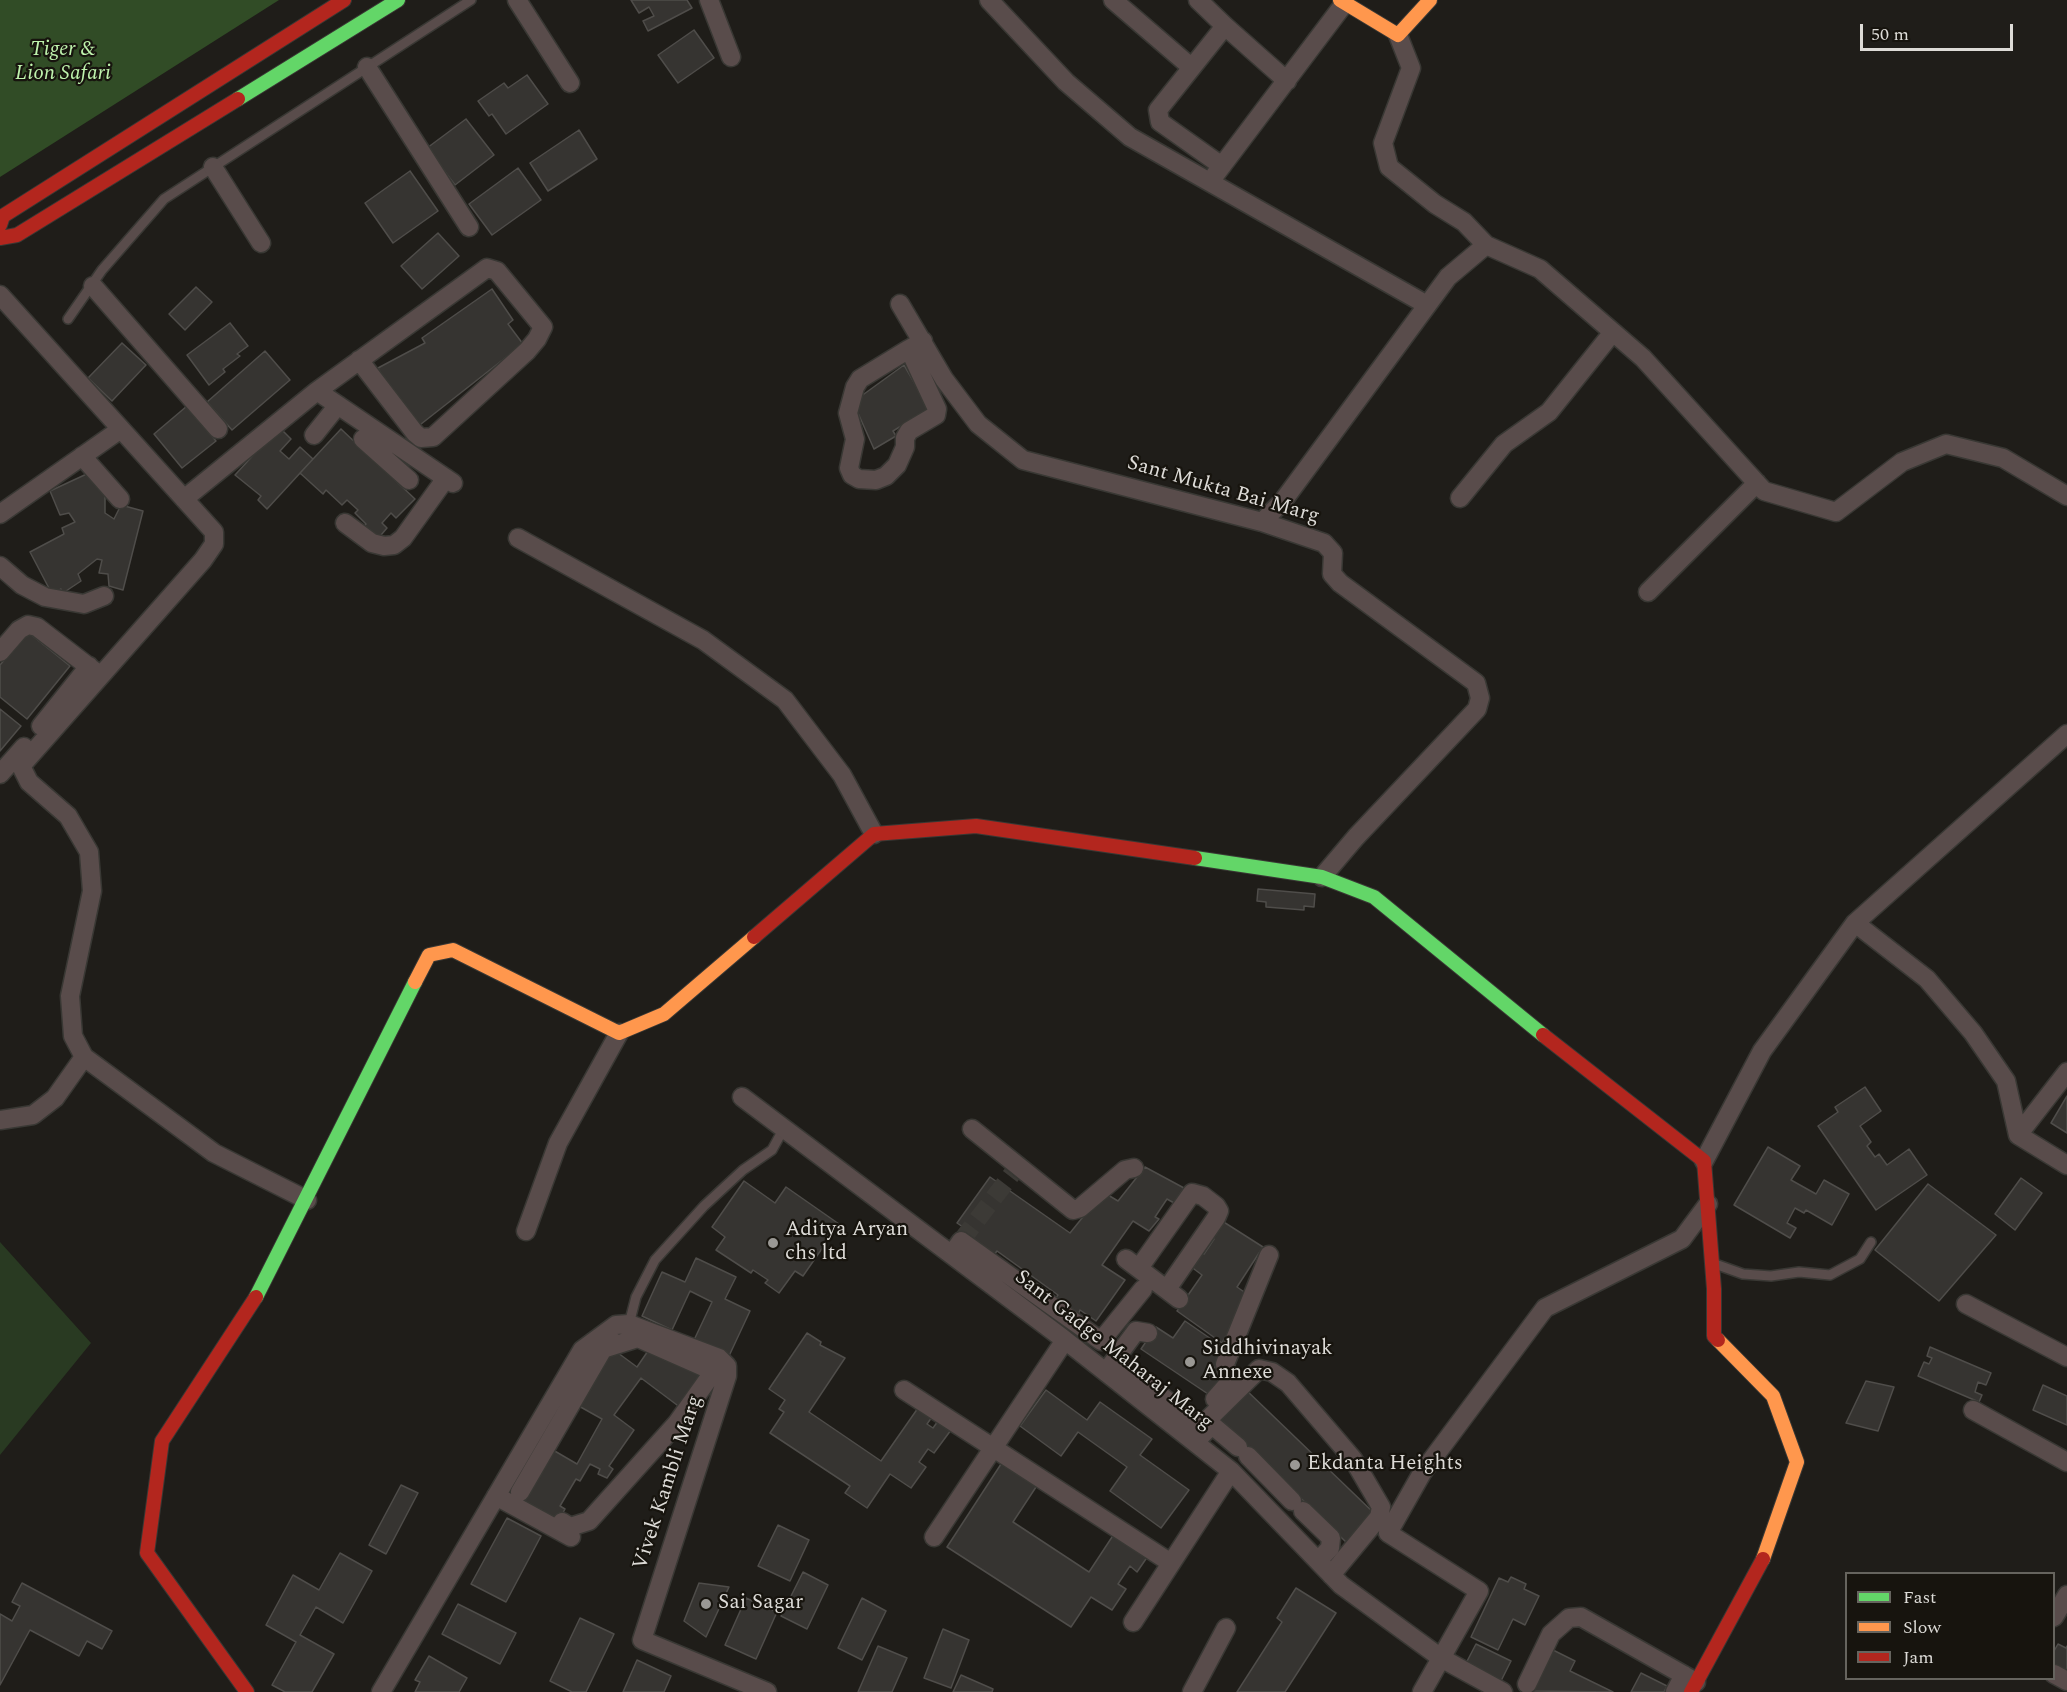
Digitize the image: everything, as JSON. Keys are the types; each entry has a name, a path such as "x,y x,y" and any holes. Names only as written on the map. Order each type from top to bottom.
{"street":[{"path":"0,225 3,216 344,0"},
{"path":"0,238 17,235 398,0"},
{"path":"517,0 570,83"},
{"path":"710,0 731,57"},
{"path":"989,0 1066,82 1130,137 1427,305"},
{"path":"1113,0 1191,67"},
{"path":"1198,0 1287,81"},
{"path":"1398,35 1430,0"},
{"path":"1210,182 1287,81 1342,2 1398,35 1411,68 1383,143 1389,167 1435,204 1464,222 1486,245 1540,269 1613,332 1643,358 1764,491 1836,512 1902,462 1946,444 2003,458 2067,496"},
{"path":"1222,166 1160,122 1158,110 1225,26"},
{"path":"367,67 469,227"},
{"path":"213,168 261,243"},
{"path":"1262,522 1283,501 1448,277 1486,245"},
{"path":"184,498 317,391 359,360 486,268 497,271 543,327 527,351 433,437 421,438 415,433 359,360"},
{"path":"93,286 218,429"},
{"path":"0,296 214,532 214,544 0,774"},
{"name":"Sant Mukta Bai Marg","path":"900,304 916,345 978,424 1023,460 1262,522 1324,543 1333,553 1332,574 1340,583 1476,683 1480,698 1477,709 1322,876"},
{"path":"1460,498 1504,444 1549,412 1613,332"},
{"path":"916,345 937,409 936,415 909,431 901,456 886,476 876,480 859,479 852,475 849,468 855,439 848,413 855,387 860,379 916,345"},
{"path":"317,391 338,405 385,447 409,480"},
{"path":"314,435 338,405"},
{"path":"0,514 121,429"},
{"path":"345,523 372,543 384,546 394,545 403,538 449,481 385,447 363,439"},
{"path":"82,456 120,499"},
{"path":"1648,592 1757,483"},
{"path":"518,538 703,640 785,700 842,776 873,834"},
{"path":"0,566 22,585 45,597 84,604 104,596"},
{"path":"0,652 19,630 28,625 37,627 95,671"},
{"path":"95,671 21,766 29,782 68,816 89,852 92,891 70,996 73,1036 84,1057 214,1153 307,1200"},
{"path":"1675,1692 1690,1683 1760,1569 1797,1462 1773,1396 1713,1336 1713,1264 1704,1161 1761,1051 1855,923 2067,734"},
{"path":"526,1230 558,1143 619,1033 664,1014 873,834 976,826 1322,876 1374,897 1601,1083 1704,1161"},
{"path":"1855,923 1927,979 1973,1033 2006,1081 2018,1135 2067,1165"},
{"path":"247,1692 147,1553 162,1441 265,1283 429,954 453,950 619,1033"},
{"path":"0,1120 33,1115 55,1098 84,1057"},
{"path":"2018,1135 2067,1072"},
{"name":"Sant Gadge Maharaj Marg","path":"742,1097 1065,1340 1190,1430 1341,1585 1441,1658 1503,1692"},
{"path":"972,1129 1015,1170 1075,1210 1125,1170 1134,1168"},
{"path":"1101,1364 1216,1218 1219,1211 1203,1196 1192,1193 1132,1263 1162,1286"},
{"path":"1422,1692 1479,1591 1388,1533 1422,1473 1545,1308 1682,1239 1708,1204"},
{"path":"952,1254 961,1241 1101,1341"},
{"path":"1190,1430 1229,1383 1225,1364 1269,1255"},
{"path":"1101,1364 1101,1341 1162,1286"},
{"path":"1966,1304 2067,1357"},
{"path":"381,1692 496,1496 536,1446 565,1395 582,1350 616,1325 629,1324"},
{"name":"Vivek Kambli Marg","path":"629,1324 719,1358 727,1366 727,1376 642,1640 766,1692"},
{"path":"1101,1364 1136,1331 1148,1333"},
{"path":"496,1496 566,1529 589,1521 676,1423 709,1378 710,1372 638,1338 603,1349 565,1395"},
{"path":"934,1537 992,1446 1065,1340"},
{"path":"1190,1430 1259,1369 1272,1372 1288,1383 1353,1459 1381,1507 1379,1517 1331,1575"},
{"path":"904,1390 1171,1563"},
{"path":"1973,1410 2067,1461"},
{"path":"1190,1430 1214,1426 1331,1538 1330,1548 1318,1561"},
{"path":"520,1492 536,1446"},
{"path":"1133,1622 1231,1471"},
{"path":"1255,1496 1270,1479"},
{"path":"2055,1615 2067,1595"},
{"path":"1527,1684 1551,1634 1569,1618 1581,1617 1690,1683"},
{"path":"1192,1692 1226,1628"}],"lane":[{"path":"68,319 102,270 164,199 471,0"},
{"path":"629,1324 636,1297 655,1260 704,1206 743,1170 772,1150 784,1128"},
{"path":"1713,1264 1743,1274 1772,1276 1799,1272 1830,1275 1860,1259 1871,1242"}],"green space":[{"name":"Tiger & Lion Safari","path":"0,0 279,0 0,177"},
{"path":"0,1242 91,1343 0,1455"}],"building":[{"path":"631,0 687,0 692,8 648,31 643,21 654,16 649,7 639,13"},
{"path":"694,30 714,58 678,83 658,55"},
{"path":"527,75 548,104 506,134 492,114 489,116 478,101 504,83 508,88"},
{"path":"466,119 494,155 455,185 427,148"},
{"path":"579,130 597,159 548,191 530,163"},
{"path":"518,168 541,200 492,235 469,204"},
{"path":"410,171 438,211 393,243 365,203"},
{"path":"438,233 459,256 422,289 401,266"},
{"path":"196,287 212,302 185,330 169,314"},
{"path":"492,289 513,320 508,324 523,344 416,428 389,389 378,368 425,343 422,338"},
{"path":"230,323 248,346 237,354 240,356 223,369 225,372 209,385 187,355"},
{"path":"122,343 146,365 112,401 88,378"},
{"path":"265,351 290,380 232,430 207,402"},
{"path":"904,365 932,413 914,418 893,431 896,436 874,449 853,402"},
{"path":"187,406 216,441 182,468 154,434"},
{"path":"279,427 291,439 280,451 289,459 300,447 313,459 267,509 258,500 261,496 235,475"},
{"path":"341,429 415,499 396,518 391,513 382,523 387,528 375,542 361,530 366,524 355,513 358,510 347,500 342,505 326,490 323,494 300,473"},
{"path":"91,472 105,492 105,513 114,519 121,505 143,511 123,590 109,586 108,574 99,573 102,560 97,559 78,574 81,581 63,593 61,589 52,594 30,552 64,534 62,528 75,522 69,513 60,515 50,491"},
{"path":"28,632 70,666 27,719 0,697 0,665"},
{"path":"0,709 21,726 0,751"},
{"path":"1258,889 1315,894 1314,907 1304,906 1304,910 1266,907 1266,902 1257,901"},
{"path":"1865,1087 1881,1111 1860,1126 1871,1142 1867,1146 1875,1157 1879,1154 1887,1165 1909,1149 1927,1175 1876,1210 1818,1126 1838,1112 1835,1107"},
{"path":"2067,1096 2067,1133 2051,1123"},
{"path":"1768,1147 1800,1166 1791,1180 1816,1194 1824,1180 1849,1194 1832,1225 1806,1210 1804,1213 1795,1208 1787,1223 1796,1228 1790,1238 1734,1205"},
{"path":"1145,1167 1184,1188 1174,1203 1167,1199 1155,1217 1159,1219 1149,1231 1133,1221 1102,1265 1125,1280 1096,1321 1080,1310 1078,1315 1055,1299 1058,1295 997,1251 993,1256 971,1240 975,1235 957,1223 990,1177 1070,1233 1103,1192 1118,1201"},
{"path":"2021,1178 2042,1193 2015,1230 1995,1214"},
{"name":"Aditya Aryan chs ltd","path":"744,1181 775,1203 786,1187 839,1224 803,1276 795,1271 779,1293 765,1283 768,1280 753,1270 751,1273 716,1250 725,1237 712,1227"},
{"path":"1928,1184 1996,1235 1939,1301 1875,1250"},
{"path":"1219,1219 1263,1247 1237,1287 1250,1296 1222,1343 1177,1311 1202,1275 1190,1266 1198,1253 1204,1254 1214,1239 1208,1236"},
{"path":"696,1258 736,1277 725,1299 750,1311 729,1356 694,1340 712,1302 690,1291 672,1330 642,1316 662,1272 685,1282"},
{"name":"Siddhivinayak Annexe","path":"1185,1321 1227,1350 1211,1373 1222,1381 1211,1396 1141,1349 1156,1327 1173,1338"},
{"path":"807,1333 821,1342 820,1345 845,1358 809,1412 881,1461 918,1408 932,1417 927,1424 933,1428 938,1421 951,1430 934,1453 928,1449 919,1462 926,1467 911,1488 890,1474 867,1508 845,1493 850,1486 770,1433 784,1412 779,1409 785,1400 769,1389"},
{"path":"1930,1347 1991,1373 1986,1385 1978,1382 1975,1392 1982,1395 1979,1402 1918,1376 1924,1362 1929,1364 1932,1358 1927,1356"},
{"path":"650,1348 702,1373 681,1408 641,1378 614,1415 634,1430 609,1466 613,1469 607,1478 598,1474 600,1469 590,1464 580,1481 576,1479 560,1506 565,1509 557,1524 515,1501 553,1450 577,1464 602,1419 577,1405 604,1353 614,1350 637,1367"},
{"path":"1866,1381 1894,1387 1878,1431 1846,1423"},
{"path":"2043,1385 2067,1396 2067,1425 2033,1410"},
{"name":"Ekdanta Heights","path":"1243,1387 1376,1515 1348,1544 1215,1415"},
{"path":"1046,1390 1087,1420 1100,1402 1152,1439 1140,1455 1189,1490 1161,1528 1110,1491 1127,1467 1078,1432 1061,1456 1020,1426"},
{"path":"1003,1461 1038,1484 1013,1522 1089,1572 1114,1534 1148,1556 1137,1572 1130,1566 1118,1584 1126,1589 1112,1610 1091,1597 1071,1627 947,1547"},
{"path":"401,1485 418,1493 386,1554 369,1545"},
{"path":"507,1518 541,1536 506,1602 471,1584"},
{"path":"778,1525 809,1540 790,1581 758,1566"},
{"path":"340,1553 372,1571 343,1623 316,1607 300,1635 334,1654 312,1692 285,1692 272,1685 296,1642 266,1625 293,1575 319,1590"},
{"path":"803,1572 828,1585 807,1629 781,1616"},
{"path":"1511,1577 1526,1584 1524,1589 1539,1596 1525,1625 1513,1619 1498,1650 1471,1637 1499,1578 1508,1582"},
{"path":"22,1583 112,1631 102,1649 87,1641 79,1656 30,1630 0,1685 0,1614 12,1621 20,1606 12,1602"},
{"name":"Sai Sagar","path":"699,1583 729,1587 706,1637 684,1621"},
{"path":"1296,1588 1336,1613 1285,1692 1237,1692 1282,1622 1277,1618"},
{"path":"746,1598 777,1612 756,1659 725,1645"},
{"path":"862,1598 886,1611 862,1660 838,1648"},
{"path":"458,1604 516,1633 500,1664 442,1634"},
{"path":"580,1618 614,1634 586,1692 572,1692 550,1681"},
{"path":"943,1629 969,1640 951,1688 924,1678"},
{"path":"1476,1644 1511,1661 1499,1685 1464,1667"},
{"path":"2058,1644 2066,1648 2067,1646 2067,1678 2055,1670 2055,1649"},
{"path":"878,1646 907,1658 892,1692 858,1692"},
{"path":"1553,1650 1575,1661 1570,1671 1613,1692 1533,1691"},
{"path":"429,1656 467,1678 459,1692 415,1692 420,1682 415,1680"},
{"path":"637,1660 671,1676 664,1692 623,1692"},
{"path":"1641,1673 1667,1686 1664,1692 1631,1692"},
{"path":"961,1675 993,1689 992,1692 953,1692"}],"tunnel":[{"path":"961,1241 1012,1174"}],"traffic: fast":[{"path":"238,99 398,0"},
{"path":"1195,858 1322,877 1374,897 1543,1035"},
{"path":"256,1297 415,982"}],"traffic: slow":[{"path":"1340,0 1398,35 1430,0"},
{"path":"415,982 429,955 453,950 619,1033 664,1014 754,937"},
{"path":"1718,1340 1773,1396 1797,1462 1763,1559"}],"traffic: jam":[{"path":"0,225 3,216 344,0"},
{"path":"0,238 17,235 238,99"},
{"path":"754,937 874,834 976,826 1195,858"},
{"path":"1543,1035 1704,1161 1714,1289 1714,1336 1718,1340"},
{"path":"247,1692 147,1553 162,1441 256,1297"},
{"path":"1691,1692 1763,1559"}],"place":[{"name":"Aditya Aryan chs ltd","path":"773,1243"},
{"name":"Siddhivinayak Annexe","path":"1190,1362"},
{"name":"Ekdanta Heights","path":"1295,1465"},
{"name":"Sai Sagar","path":"706,1604"}]}
